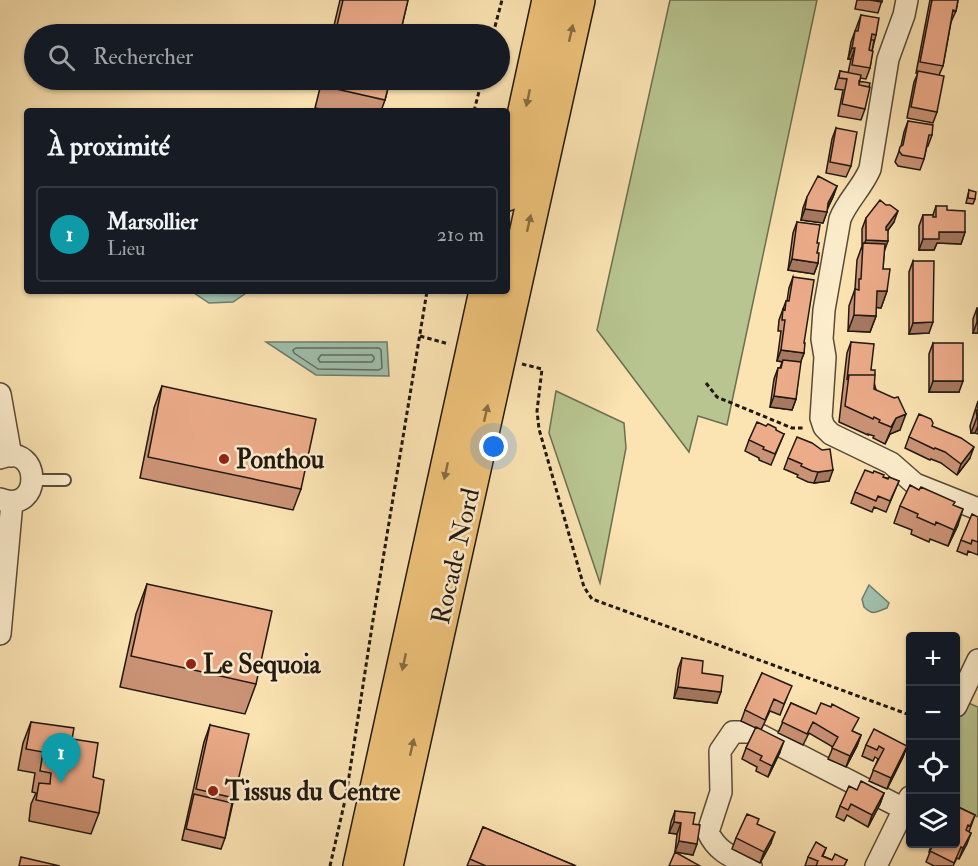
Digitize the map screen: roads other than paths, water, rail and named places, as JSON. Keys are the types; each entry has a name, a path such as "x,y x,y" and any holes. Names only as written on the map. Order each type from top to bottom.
{"main road":[{"path":"510,180 549,0"},
{"name":"Rocade Nord","path":"386,866 578,0"},
{"name":"Rocade Nord","path":"360,866 485,294"}],"street":[{"path":"907,0 888,59 870,169 865,181 843,210 840,219 824,310 822,339 825,357 821,418 824,427 831,434 891,463 915,484 978,509"},
{"path":"0,394 6,457 18,457 25,461 33,480 24,497 6,501 0,634"},
{"path":"960,698 978,660"},
{"path":"751,866 729,856 713,843 708,832 721,792 720,751 733,732 754,732 906,803"},
{"path":"876,866 906,805"}],"lane":[{"path":"33,480 65,480"}],"water":[{"path":"196,294 245,294 233,302 209,303"},
{"path":"266,342 387,342 389,376 316,375"},
{"path":"869,585 889,603 887,608 872,612 864,607 862,599"}],"place":[{"name":"Ponthou","path":"224,459"},
{"name":"Le Sequoia","path":"191,664"},
{"name":"Marsollier","path":"61,783"},
{"name":"Tissus du Centre","path":"213,791"}]}
